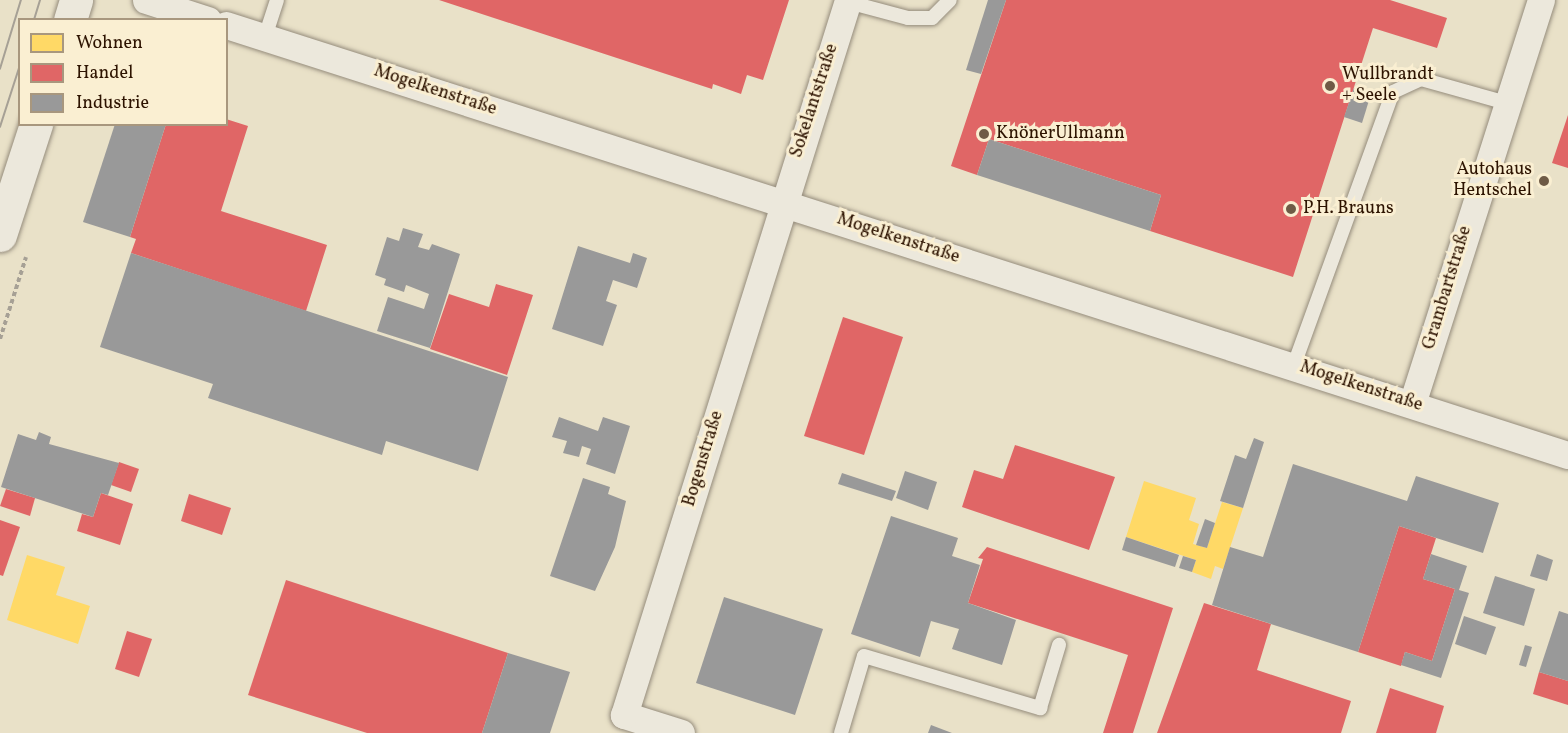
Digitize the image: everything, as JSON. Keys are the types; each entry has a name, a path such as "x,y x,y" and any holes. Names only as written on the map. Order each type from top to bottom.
{"main road":[{"path":"71,18 76,0"},
{"path":"0,235 35,126"}],"street":[{"path":"146,0 202,18"},
{"name":"Grambartstraße","path":"1412,404 1541,0"},
{"name":"Sokelantstraße","path":"783,202 848,1"},
{"name":"Mogelkenstraße","path":"228,27 1294,365 1568,455"},
{"name":"Bogenstraße","path":"681,733 621,724 783,202"}],"lane":[{"path":"265,38 277,0"},
{"path":"848,1 908,18 932,18 950,0"},
{"path":"1294,365 1393,92 1421,79 1507,103"},
{"path":"842,733 864,656 1040,708 1059,645"}],"building: Wohnen":[{"path":"1144,481 1196,498 1189,520 1199,524 1193,544 1207,548 1222,502 1243,508 1223,569 1215,566 1211,579 1192,572 1196,560 1126,537"},
{"path":"27,555 65,567 56,595 90,606 78,644 7,620"}],"building: Handel":[{"path":"439,0 789,0 763,80 747,75 741,94 713,84 712,89"},
{"path":"1006,0 1390,0 1447,18 1437,48 1373,28 1293,277 1150,231 1161,195 989,139 977,175 951,166"},
{"path":"1568,115 1568,168 1552,163"},
{"path":"228,120 248,126 221,211 327,245 306,311 131,253 136,239 130,237 165,126 228,126"},
{"path":"496,284 533,295 507,375 430,349 449,294 489,307"},
{"path":"843,317 903,337 864,455 804,436"},
{"path":"1015,445 1115,477 1089,550 962,507 974,470 1003,479"},
{"path":"119,462 139,469 131,492 111,485"},
{"path":"6,489 35,498 30,516 0,506"},
{"path":"101,493 133,504 120,545 77,531 82,514 93,517"},
{"path":"189,494 231,508 222,535 181,521"},
{"path":"0,520 20,527 3,576 0,575"},
{"path":"1399,526 1436,538 1423,579 1455,589 1432,661 1405,652 1401,666 1358,652"},
{"path":"987,547 1173,608 1133,733 1103,733 1128,655 968,603 983,559 978,558"},
{"path":"286,580 508,653 482,733 367,733 248,695"},
{"path":"1204,603 1271,624 1257,670 1351,701 1341,733 1157,733"},
{"path":"127,631 152,639 139,677 115,669"},
{"path":"1539,672 1568,681 1568,705 1533,694"},
{"path":"1390,688 1444,706 1436,733 1376,733"}],"building: Industrie":[{"path":"988,0 1006,0 981,74 966,70"},
{"path":"1354,88 1371,94 1362,123 1344,117"},
{"path":"114,126 165,126 130,237 83,222"},
{"path":"989,139 1161,195 1150,231 977,175"},
{"path":"403,228 423,234 418,247 429,250 432,244 460,254 430,348 377,331 388,297 424,309 429,294 406,285 404,292 384,285 386,279 375,275 387,237 399,241"},
{"path":"578,246 630,263 633,253 647,258 637,288 613,280 606,301 617,305 603,346 552,329"},
{"path":"131,253 508,377 478,471 386,441 382,455 208,398 213,384 100,347"},
{"path":"559,417 598,431 603,417 630,426 615,474 586,464 591,449 582,446 579,457 563,453 567,441 552,437"},
{"path":"39,432 51,437 49,444 119,463 108,495 101,493 93,517 1,487 18,434 36,440"},
{"path":"1254,438 1264,442 1243,508 1220,501 1235,455 1246,459"},
{"path":"1293,464 1407,501 1416,476 1499,503 1483,553 1399,526 1358,652 1212,605 1230,547 1263,557"},
{"path":"905,471 937,482 928,510 896,498"},
{"path":"842,473 896,491 892,501 838,484"},
{"path":"583,478 610,487 608,494 626,501 615,547 595,591 550,576"},
{"path":"891,516 958,538 952,556 980,565 968,603 1016,620 1002,665 952,649 959,629 931,621 920,657 851,634"},
{"path":"1205,519 1215,523 1207,548 1196,545"},
{"path":"1126,537 1179,555 1175,567 1122,550"},
{"path":"1431,554 1467,566 1459,590 1469,593 1441,678 1401,665 1405,652 1432,661 1455,589 1423,579"},
{"path":"1537,554 1553,560 1547,581 1530,576"},
{"path":"1183,556 1196,560 1192,572 1179,568"},
{"path":"1495,576 1535,589 1524,626 1483,613"},
{"path":"724,597 823,629 795,715 696,683"},
{"path":"1559,611 1568,614 1568,681 1539,672"},
{"path":"1464,616 1496,627 1486,655 1455,644"},
{"path":"1525,645 1532,647 1526,667 1519,665"},
{"path":"508,653 570,672 550,733 482,733"},
{"path":"931,725 952,733 928,733"}],"tram line":[{"path":"0,69 21,0"},
{"path":"35,18 40,0"},
{"path":"0,127 18,71"}],"place":[{"name":"Wullbrandt + Seele","path":"1330,86"},
{"name":"KnönerUllmann","path":"984,134"},
{"name":"Autohaus Hentschel","path":"1544,181"},
{"name":"P.H. Brauns","path":"1291,209"}]}
